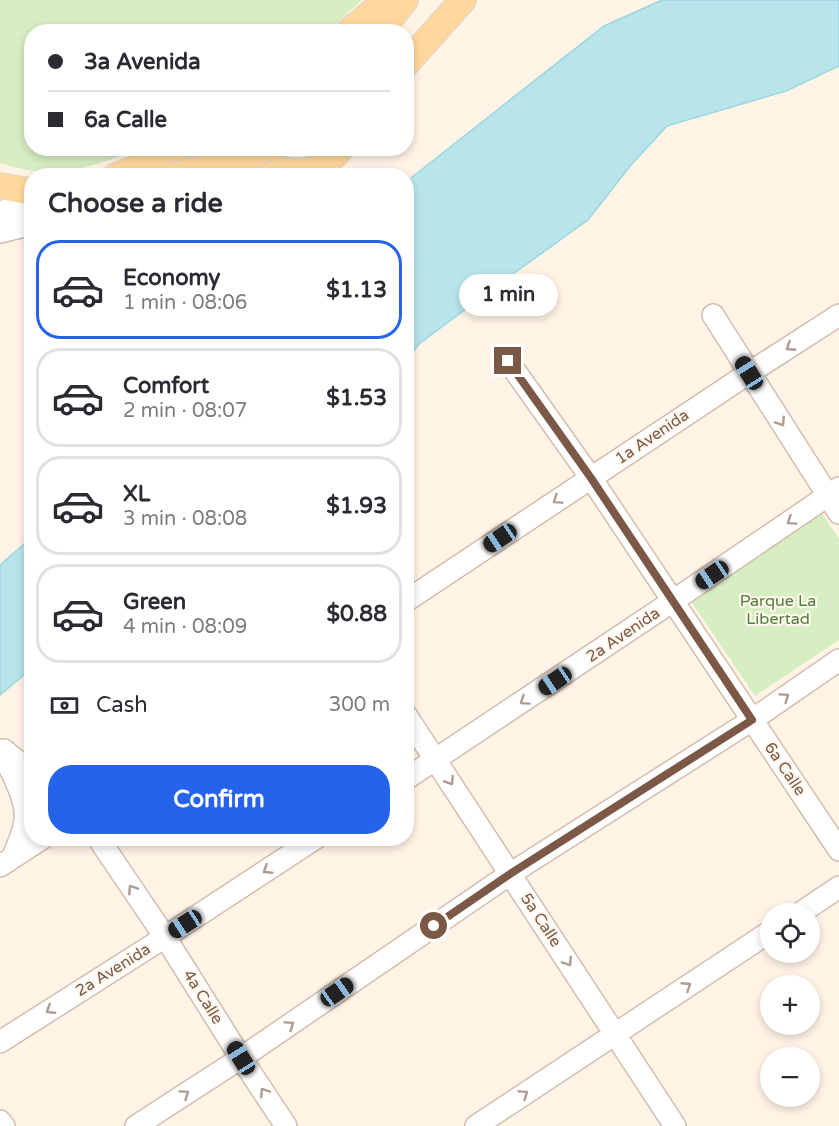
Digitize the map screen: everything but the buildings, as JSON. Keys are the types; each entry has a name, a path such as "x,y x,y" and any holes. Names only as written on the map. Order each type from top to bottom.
{"main road":[{"path":"369,24 385,18 405,0"},
{"path":"414,33 445,0"},
{"path":"414,55 463,0"},
{"path":"137,168 168,156"},
{"path":"204,168 250,156"},
{"path":"274,156 285,168"},
{"path":"318,168 336,156"},
{"path":"0,186 24,190"}],"street":[{"path":"259,168 272,156"},
{"path":"0,212 24,205"},
{"path":"0,232 24,227"},
{"path":"713,315 749,373 835,499"},
{"name":"1a Avenida","path":"414,596 839,315"},
{"name":"6a Calle","path":"508,361 591,478 839,850"},
{"name":"2a Avenida","path":"414,774 673,601 835,499"},
{"path":"136,1126 241,1058 510,874 752,720 839,660"},
{"name":"5a Calle","path":"414,727 675,1126"},
{"path":"0,748 24,767"},
{"path":"0,748 21,795 24,808"},
{"path":"6,862 24,823"},
{"path":"6,862 31,846"},
{"name":"4a Calle","path":"103,846 165,937 286,1126"},
{"name":"2a Avenida","path":"0,1042 304,846"},
{"path":"815,903 839,887"},
{"path":"476,1126 760,939"},
{"path":"0,1121 4,1126"}],"green space":[{"path":"0,0 362,0 336,24 24,24 24,156 119,156 81,168 24,169 0,163"},
{"name":"Parque La Libertad","path":"821,512 839,539 839,640 755,696 690,600"}],"water":[{"path":"662,0 839,0 839,66 786,91 667,126 631,165 588,220 419,344 414,351 414,175 604,26"},
{"path":"24,544 24,675 0,695 0,565"}],"route":[{"path":"434,926 510,874 752,720 591,478 508,361"}]}
